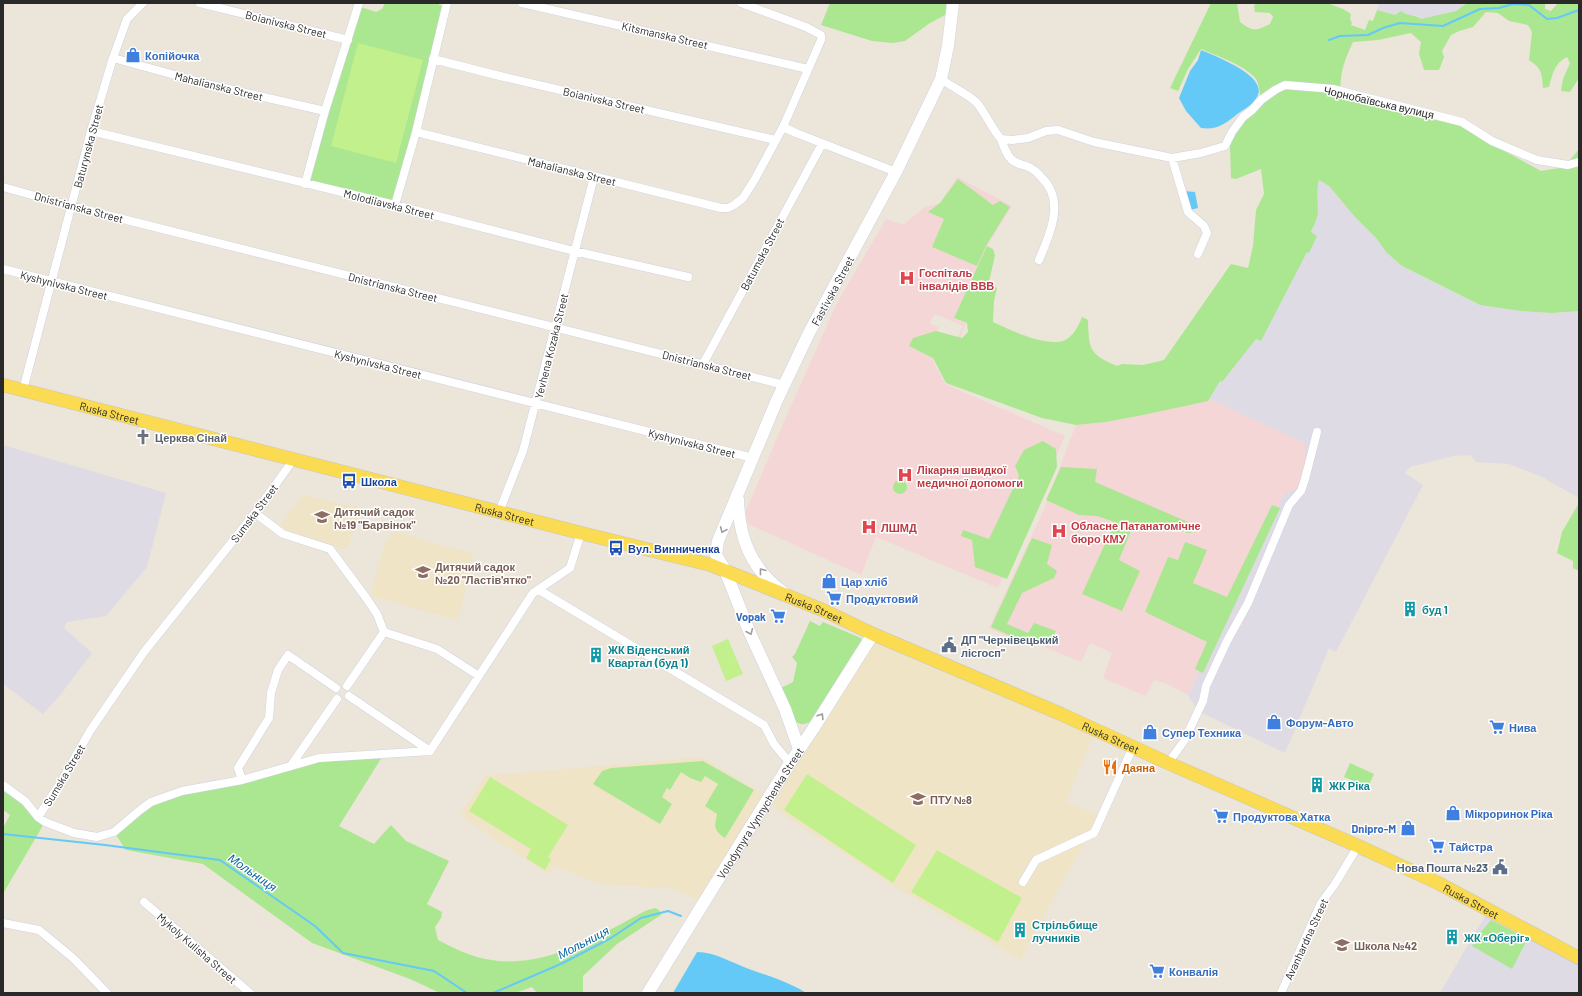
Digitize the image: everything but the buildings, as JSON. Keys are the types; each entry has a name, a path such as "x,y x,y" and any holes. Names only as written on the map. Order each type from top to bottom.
{"main road":[{"name":"Fastivska Street","path":"799,748 785,709 749,631 725,570 716,555 718,541 808,332 896,172 941,79 948,46 952,6"},
{"name":"Ruska Street","path":"3,385 711,565 725,570 1029,700 1168,763 1358,846 1438,883 1579,958"},
{"path":"738,494 738,516 745,546 763,573 775,586 791,597"},
{"name":"Volodymyra Vynnychenka Street","path":"648,993 799,748 813,729 873,634"}],"street":[{"name":"Baturynska Street","path":"22,390 91,131 113,58 127,19 143,3"},
{"name":"Boianivska Street","path":"200,3 348,40"},
{"path":"305,184 325,111 359,3"},
{"path":"395,205 416,132 447,3"},
{"name":"Kitsmanska Street","path":"522,3 808,69"},
{"path":"741,3 806,27 821,35 821,40 776,140"},
{"name":"Mahalianska Street","path":"113,58 211,85 325,111"},
{"name":"Boianivska Street","path":"433,59 776,140"},
{"path":"941,79 975,101 1001,139 1007,154 1014,162 1032,169 1047,182 1053,195 1055,207 1053,224 1039,260"},
{"name":"Чорнобаївська вулиця","path":"1001,139 1012,140 1028,138 1046,131 1058,130 1094,142 1172,158 1201,153 1225,146 1232,132 1243,116 1252,110 1261,100 1284,85 1333,89 1462,122 1492,141 1537,160 1568,165 1579,162"},
{"path":"783,127 822,144 896,172"},
{"name":"Molodiiavska Street","path":"91,131 395,205 574,251 688,277"},
{"name":"Mahalianska Street","path":"416,132 721,208 728,208 743,198 776,140"},
{"name":"Batumska Street","path":"703,364 822,144"},
{"path":"1172,158 1188,212 1204,226 1207,233 1198,254"},
{"name":"Yevhena Kozaka Street","path":"499,512 522,456 594,177"},
{"name":"Dnistrianska Street","path":"3,187 71,206 784,385"},
{"name":"Kyshynivska Street","path":"3,270 753,458"},
{"path":"1168,763 1184,741 1203,701 1206,686 1227,641 1248,603 1289,505 1301,491 1317,432"},
{"name":"Sumska Street","path":"294,459 255,513 131,670 90,731 61,782 38,817 45,822 74,833 97,837 114,832 151,802 182,791 242,780 292,764 319,758 430,751"},
{"path":"255,513 283,534 330,549 377,614 384,632"},
{"path":"349,696 430,751 533,593 570,568 581,533"},
{"path":"539,590 764,725 774,744 790,763"},
{"path":"384,632 437,649 479,676"},
{"path":"347,686 384,632"},
{"path":"242,780 238,768 269,718 271,693 275,678 278,670 288,655 336,688"},
{"path":"337,699 334,693 336,688 340,685 347,686"},
{"path":"337,699 344,700 349,696 350,690 347,686"},
{"path":"292,764 337,699"},
{"path":"1023,882 1036,860 1094,833 1133,747"},
{"path":"3,785 25,802 38,817"},
{"name":"Avanhardna Street","path":"1281,993 1321,902 1358,846"},
{"name":"Mykoly Kulisha Street","path":"144,902 250,993"},
{"path":"3,923 39,930 73,958 107,993"}],"shaded area":[{"path":"1379,3 1467,3 1456,11 1421,19 1416,15 1395,15 1377,10"},
{"name":"Лікарня швидкої медичної допомоги","path":"957,177 1012,206 987,246 954,318 966,324 950,361 928,351 945,384 1065,436 998,588 876,537 861,575 748,524 745,513 837,303 886,219 903,225 924,208 940,203","holes":["958,179 993,205 987,244 976,266 944,219 928,212 940,203","935,314 963,326 956,342 935,333 939,328 930,323"]},
{"path":"1319,180 1329,186 1355,217 1377,239 1386,252 1402,266 1480,305 1521,311 1552,313 1579,311 1579,498 1542,477 1509,464 1476,462 1470,455 1453,456 1410,467 1405,473 1423,485 1336,652 1329,648 1285,753 1198,711 1188,695 1285,492 1290,493 1241,414 1209,399 1220,381 1222,382 1256,338 1307,252 1309,252 1317,236 1311,233 1318,212 1317,188"},
{"path":"1209,399 1305,443 1305,460 1304,474 1295,490 1290,493 1285,492 1188,695 1165,683 1154,680 1146,696 1103,678 1112,653 1090,643 1081,662 1031,641 1026,645 989,628 1044,509 1076,425 1106,422 1143,415"},
{"path":"3,445 166,493 147,567 106,616 67,622 64,628 92,653 61,694 43,714 3,684"},
{"name":"Дитячий садок №19 \"Барвінок\"","path":"303,495 360,508 348,548 343,549 285,531 279,527"},
{"name":"Дитячий садок №20 \"Ластів'ятко\"","path":"394,531 473,554 472,566 458,620 370,596 385,543"},
{"name":"ПТУ №8","path":"872,634 1096,729 1066,801 1100,816 1051,902 1021,960 900,890 778,811 768,797"},
{"path":"702,757 768,797 702,902 674,889 599,884 555,866 547,874 460,815 485,776"},
{"path":"1489,909 1579,958 1579,993 1440,993"}],"green space":[{"path":"385,3 439,3 439,5 446,7 395,205 305,184 358,6 376,12 382,9"},
{"path":"830,3 950,3 951,12 930,23 905,41 893,43 872,41 821,25"},
{"path":"1211,3 1237,3 1240,22 1248,28 1258,29 1270,24 1273,17 1270,13 1255,12 1254,6 1256,3 1327,3 1343,9 1351,14 1351,25 1365,30 1369,20 1373,21 1377,10 1395,15 1401,11 1421,19 1456,11 1467,3 1545,3 1545,9 1551,11 1558,3 1579,3 1579,78 1570,92 1561,91 1563,79 1570,63 1567,57 1557,66 1553,73 1549,87 1543,88 1539,69 1529,60 1532,32 1528,25 1509,21 1498,13 1486,12 1473,27 1451,35 1442,51 1444,57 1439,70 1424,70 1419,54 1421,42 1411,33 1378,40 1353,42 1343,68 1341,96 1363,100 1400,113 1461,126 1541,171 1559,168 1570,160 1579,149 1579,311 1552,313 1521,311 1480,305 1402,266 1386,252 1377,239 1355,217 1329,186 1319,180 1317,191 1318,213 1316,222 1311,232 1317,236 1309,253 1307,252 1261,341 1256,339 1222,382 1220,381 1208,401 1106,422 1076,425 1042,418 946,383 933,358 909,346 913,338 936,331 962,338 968,332 967,323 954,318 987,246 993,249 995,255 989,282 997,288 994,301 993,322 1033,338 1049,342 1057,342 1066,340 1073,334 1082,317 1088,320 1090,344 1095,354 1107,362 1117,366 1122,364 1143,365 1164,360 1231,264 1248,268 1253,246 1256,210 1264,194 1261,169 1236,179 1231,178 1230,146 1231,140 1238,128 1265,102 1260,95 1257,81 1251,74 1238,65 1201,49 1188,69 1178,91 1170,88"},
{"path":"358,43 423,60 396,163 331,146"},
{"path":"958,179 993,205 1000,201 1010,207 987,244 977,266 932,247 944,219 928,212 940,203"},
{"path":"1043,441 1056,449 1057,467 1007,579 975,567 972,540 961,536 963,530 989,539 1019,476 1015,466 1024,450"},
{"path":"1061,467 1097,469 1095,482 1195,525 1191,533 1186,533 1186,526 1173,522 1165,528 1133,526 1119,560 1140,571 1122,611 1082,594 1115,522 1097,516 1079,515 1046,500"},
{"path":"897,480 903,480 907,484 907,490 903,494 897,494 893,490 893,484"},
{"path":"1579,503 1579,571 1573,568 1573,561 1557,553 1562,532"},
{"path":"1272,505 1280,508 1203,673 1195,669 1207,642 1145,612 1168,557 1178,560 1185,542 1207,550 1193,583 1227,597"},
{"path":"1032,538 1052,545 1047,564 1057,571 1054,578 1022,593 1007,624 1028,633 1034,623 1056,631 1048,646 1030,640 1026,643 991,627"},
{"path":"810,621 820,626 823,622 861,638 862,641 811,721 806,724 801,724 794,718 781,688 793,682 797,663 792,657 795,654"},
{"path":"728,639 743,674 726,681 712,646"},
{"path":"382,757 339,826 374,844 391,825 406,841 449,861 427,904 442,912 441,918 435,927 438,940 477,957 499,961 521,961 543,957 585,942 645,911 655,908 659,910 661,915 617,944 583,976 583,993 537,993 532,987 515,993 440,993 410,979 312,943 203,864 126,850 114,832 151,802 319,760"},
{"path":"703,761 754,790 725,838 716,830 715,827 717,814 705,806 718,784 705,776 701,782 690,778 681,772 670,790 667,788 662,797 672,804 660,824 593,784 602,771 611,768"},
{"path":"1350,763 1374,774 1368,787 1344,777"},
{"path":"807,774 916,845 893,883 784,810"},
{"path":"490,777 568,825 548,857 551,859 545,870 526,858 531,849 469,811"},
{"path":"3,785 45,822 4,892 3,828 10,815 3,810"},
{"path":"937,850 1022,898 998,942 911,892"},
{"path":"1491,920 1516,933 1526,942 1512,969 1472,946 1480,933"}],"water":[{"path":"1201,50 1238,67 1254,80 1258,88 1258,95 1251,105 1223,124 1211,128 1201,128 1186,111 1179,98 1190,71 1198,60"},
{"path":"1184,191 1195,192 1198,208 1190,210"},
{"path":"697,952 704,952 717,956 786,982 806,993 673,993"}],"waterway":[{"path":"1329,40 1340,36 1368,35 1383,28 1400,23 1443,26 1480,9 1499,8 1513,4 1529,5 1547,19 1557,18 1579,10"},
{"name":"Мольниця","path":"3,834 105,845 220,860 315,926 343,953 434,971 467,993"},
{"name":"Мольниця","path":"493,993 563,963 611,938 641,918 668,911 681,916"}],"place":[{"name":"Копійочка","path":"133,55"},
{"name":"Госпіталь інвалідів ВВВ","path":"907,278"},
{"name":"Церква Сінай","path":"143,437"},
{"name":"Лікарня швидкої медичної допомоги","path":"905,475"},
{"name":"Школа","path":"349,481"},
{"name":"Дитячий садок №19 \"Барвінок\"","path":"322,517"},
{"name":"ЛШМД","path":"869,527"},
{"name":"Обласне Патанатомічне бюро КМУ","path":"1059,531"},
{"name":"Вул. Винниченка","path":"616,548"},
{"name":"Дитячий садок №20 \"Ластів'ятко\"","path":"423,572"},
{"name":"Цар хліб","path":"829,581"},
{"name":"Продуктовий","path":"834,598"},
{"name":"буд 1","path":"1410,609"},
{"name":"Vopak","path":"778,616"},
{"name":"ДП \"Чернівецький лісгосп\"","path":"949,645"},
{"name":"ЖК Віденський Квартал (буд 1)","path":"596,655"},
{"name":"Форум-Авто","path":"1274,722"},
{"name":"Нива","path":"1497,727"},
{"name":"Супер Техника","path":"1150,732"},
{"name":"Даяна","path":"1110,767"},
{"name":"ЖК Ріка","path":"1317,785"},
{"name":"ПТУ №8","path":"918,799"},
{"name":"Мікроринок Ріка","path":"1453,813"},
{"name":"Продуктова Хатка","path":"1221,816"},
{"name":"Dnipro-M","path":"1408,828"},
{"name":"Тайстра","path":"1437,846"},
{"name":"Нова Пошта №23","path":"1500,867"},
{"name":"Стрільбище лучників","path":"1020,930"},
{"name":"ЖК «Оберіг»","path":"1452,937"},
{"name":"Школа №42","path":"1342,945"},
{"name":"Конвалія","path":"1157,971"}]}
